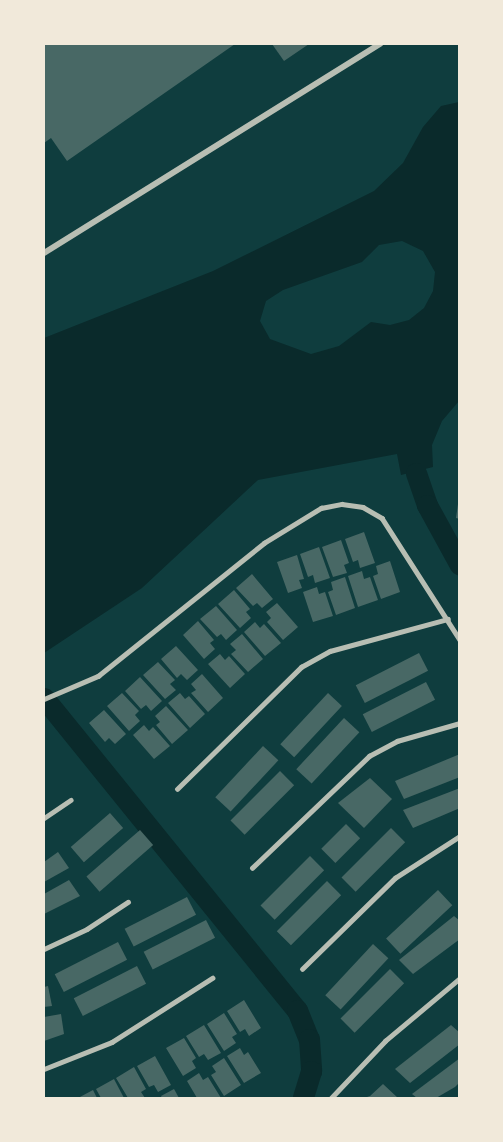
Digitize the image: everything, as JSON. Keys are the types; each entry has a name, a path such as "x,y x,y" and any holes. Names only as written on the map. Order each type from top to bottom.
{"street":[{"path":"45,252 380,44"}],"lane":[{"path":"44,244 45,252"},
{"path":"44,699 98,675 264,543 321,508 342,504 363,507 382,518 448,619 459,640"},
{"path":"177,789 301,667 330,651 448,619"},
{"path":"252,868 369,756 397,741 459,723"},
{"path":"44,818 71,800"},
{"path":"302,969 395,878 459,836"},
{"path":"44,949 87,929 128,902"},
{"path":"44,1069 112,1042 212,978"},
{"path":"332,1098 386,1041 459,978"}],"water":[{"path":"459,102 459,401 442,421 432,445 433,467 401,475 397,454 258,480 142,588 44,653 44,338 213,271 374,191 403,163 423,127 441,106","holes":["402,241 423,251 435,272 433,291 424,308 409,320 390,325 371,322 339,346 311,354 270,339 260,321 266,301 283,290 362,262 379,245"]}],"building":[{"path":"44,44 235,44 67,161 51,138 44,143"},
{"path":"272,44 309,44 284,61"},
{"path":"458,504 460,504 460,519 456,518"},
{"path":"364,532 375,563 360,568 358,560 353,562 345,539"},
{"path":"341,540 349,563 344,565 347,573 333,577 322,547"},
{"path":"319,547 330,578 315,583 313,575 308,577 300,554"},
{"path":"297,555 304,579 299,580 302,588 288,593 277,562"},
{"path":"390,561 400,592 381,599 373,576 378,574 376,566"},
{"path":"362,571 364,579 370,577 378,600 358,607 348,576"},
{"path":"252,574 273,599 262,608 257,603 253,606 236,588"},
{"path":"345,577 355,608 336,615 328,592 333,590 331,582"},
{"path":"317,587 319,594 325,592 333,616 313,622 303,592"},
{"path":"234,590 250,609 246,612 251,618 240,628 218,604"},
{"path":"277,603 298,627 283,640 267,622 271,618 266,612"},
{"path":"216,606 237,630 226,640 221,634 217,637 200,619"},
{"path":"198,621 214,640 210,643 215,649 204,659 183,635"},
{"path":"255,622 260,628 264,624 281,643 265,656 244,632"},
{"path":"242,634 263,659 248,672 231,654 236,650 230,644"},
{"path":"176,646 198,670 187,680 181,674 177,678 161,659"},
{"path":"419,653 428,671 365,703 356,685"},
{"path":"220,654 225,660 229,656 245,674 230,688 208,664"},
{"path":"158,662 175,680 170,684 176,690 165,699 143,675"},
{"path":"202,674 223,698 208,712 191,693 196,690 191,684"},
{"path":"140,677 162,701 151,711 146,705 141,709 125,691"},
{"path":"426,682 435,700 372,732 363,714"},
{"path":"122,693 139,711 135,715 140,721 129,731 107,706"},
{"path":"180,693 185,699 189,696 205,714 190,728 168,703"},
{"path":"328,693 342,706 294,757 280,744"},
{"path":"166,706 188,730 172,744 156,725 160,722 155,716"},
{"path":"104,710 126,734 115,744 109,738 105,742 89,723"},
{"path":"344,718 359,732 312,784 296,769"},
{"path":"144,725 149,731 153,727 170,746 154,759 133,735"},
{"path":"263,746 278,760 231,812 215,797"},
{"path":"460,754 460,777 404,799 395,781"},
{"path":"280,771 294,785 245,835 231,820"},
{"path":"370,778 392,799 364,828 338,803"},
{"path":"460,788 460,808 413,828 403,810"},
{"path":"110,813 123,828 84,862 71,847"},
{"path":"346,824 360,838 335,863 321,849"},
{"path":"391,828 405,842 356,892 342,877"},
{"path":"140,830 153,845 100,892 86,877"},
{"path":"58,852 69,868 44,882 44,862"},
{"path":"310,856 324,870 275,920 261,905"},
{"path":"69,880 80,896 44,914 44,894"},
{"path":"327,881 341,895 291,945 277,931"},
{"path":"438,890 452,905 400,954 386,938"},
{"path":"187,897 196,915 134,947 125,929"},
{"path":"454,916 460,921 460,939 413,974 399,960"},
{"path":"206,920 215,938 153,970 144,952"},
{"path":"118,942 127,960 64,992 55,974"},
{"path":"373,944 388,958 341,1010 325,995"},
{"path":"137,966 146,984 83,1016 74,998"},
{"path":"390,969 404,983 355,1033 341,1018"},
{"path":"48,986 52,1006 44,1007 44,987"},
{"path":"244,1000 261,1028 249,1036 245,1029 240,1032 227,1011"},
{"path":"224,1013 237,1034 232,1037 236,1043 224,1051 207,1024"},
{"path":"61,1014 64,1034 44,1041 44,1017"},
{"path":"204,1025 221,1053 208,1060 204,1054 199,1057 186,1036"},
{"path":"451,1025 460,1033 460,1044 410,1083 395,1069"},
{"path":"184,1038 196,1058 192,1061 196,1068 183,1076 166,1048"},
{"path":"240,1048 244,1055 248,1052 261,1073 244,1083 227,1056"},
{"path":"155,1056 171,1085 158,1092 154,1085 149,1087 137,1066"},
{"path":"224,1058 241,1085 224,1096 211,1075 216,1072 212,1066"},
{"path":"460,1058 460,1082 455,1087 436,1098 417,1098 412,1094"},
{"path":"134,1067 146,1089 141,1092 145,1098 128,1098 116,1078"},
{"path":"199,1073 203,1080 208,1077 221,1098 197,1098 187,1081"},
{"path":"114,1079 124,1098 101,1098 96,1089"},
{"path":"383,1084 398,1098 364,1098 370,1096"},
{"path":"174,1089 179,1098 162,1098 161,1096"},
{"path":"93,1090 97,1098 78,1098"}],"waterway":[{"path":"416,473 427,505 460,565"},
{"path":"44,698 297,1010 309,1039 311,1071 303,1098"}]}
